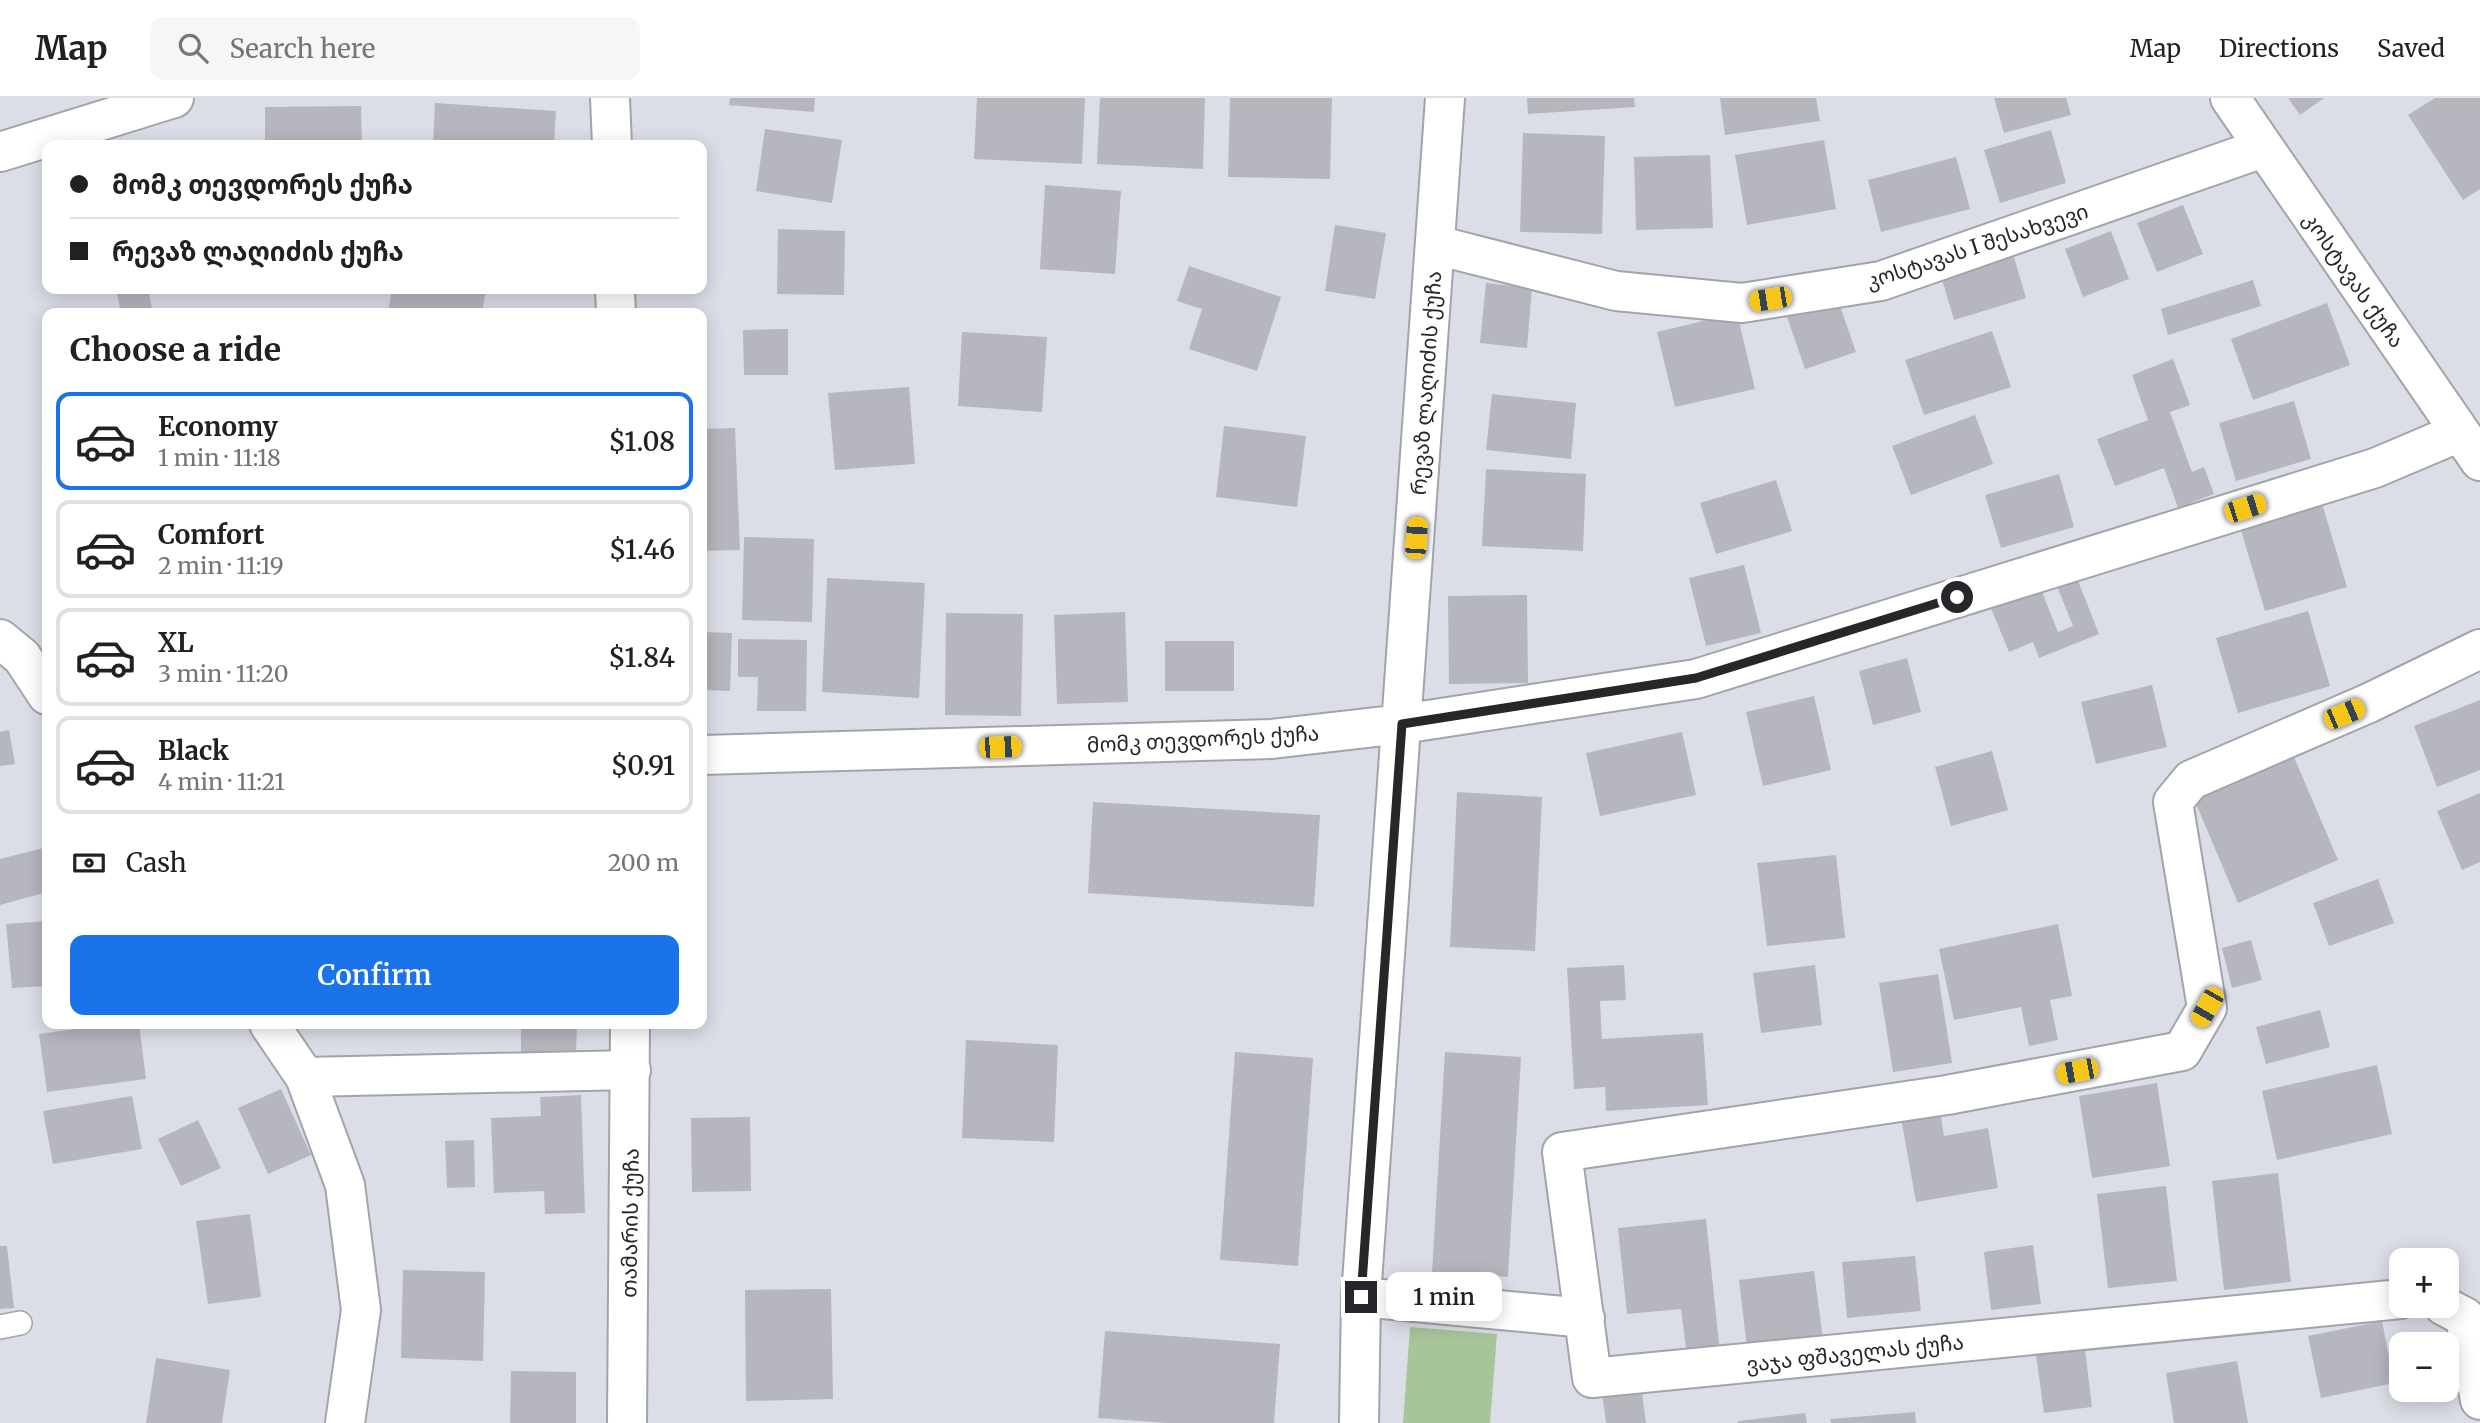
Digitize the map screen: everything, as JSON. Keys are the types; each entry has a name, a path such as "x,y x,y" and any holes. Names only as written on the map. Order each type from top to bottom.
{"street":[{"path":"0,152 174,98"},
{"path":"611,98 612,140"},
{"name":"რევაზ ლაღიძის ქუჩა","path":"1359,1423 1361,1297 1445,98"},
{"name":"კოსტავას ქუჩა","path":"2230,98 2470,446"},
{"name":"კოსტავას I შესახვევი","path":"1436,245 1616,291 1742,303 1881,281 2263,148"},
{"name":"მომკ თევდორეს ქუჩა","path":"707,755 1272,739 1402,724 1696,678 2375,468 2470,446"},
{"path":"0,639 22,657 42,687"},
{"path":"1361,1297 1585,1318 1562,1152 1947,1095 2182,1051 2207,1007 2173,802 2191,780 2369,703 2480,649"},
{"path":"272,1029 305,1077 345,1185 362,1310 345,1423"},
{"name":"თამარის ქუჩა","path":"627,1423 630,1029"},
{"path":"305,1077 631,1070"},
{"name":"ვაჯა ფშაველას ქუჩა","path":"1585,1318 1592,1378 2389,1300"},
{"path":"2459,1314 2465,1317 2480,1400"}],"green space":[{"path":"1410,1327 1497,1334 1490,1423 1403,1423"}],"building":[{"path":"730,98 815,98 814,112 729,105"},
{"path":"977,98 1085,98 1082,164 974,159"},
{"path":"1100,98 1205,98 1203,169 1097,164"},
{"path":"1230,98 1332,98 1330,179 1228,177"},
{"path":"1527,98 1634,98 1635,107 1528,114"},
{"path":"1720,98 1816,98 1820,121 1725,135"},
{"path":"1994,98 2066,98 2071,115 2004,133"},
{"path":"2288,98 2324,98 2300,115"},
{"path":"2435,98 2480,98 2480,189 2463,200 2408,115"},
{"path":"435,103 556,111 554,140 433,140"},
{"path":"361,106 362,140 265,140 265,107"},
{"path":"765,129 842,140 832,203 756,191"},
{"path":"2051,130 2066,183 2000,203 1984,150"},
{"path":"1523,133 1605,136 1602,234 1520,232"},
{"path":"1824,140 1836,209 1747,225 1735,155"},
{"path":"1710,155 1713,228 1636,230 1634,157"},
{"path":"1956,157 1970,209 1881,232 1868,180"},
{"path":"1045,185 1121,191 1115,274 1040,269"},
{"path":"2183,205 2203,254 2157,272 2137,223"},
{"path":"1335,225 1386,233 1375,299 1325,291"},
{"path":"778,229 845,231 844,295 777,294"},
{"path":"2111,231 2129,279 2083,297 2065,249"},
{"path":"2011,247 2026,298 1954,320 1939,269"},
{"path":"1189,266 1281,297 1257,371 1189,349 1202,309 1177,301"},
{"path":"2253,280 2261,306 2168,335 2161,309"},
{"path":"1486,283 1532,288 1527,348 1480,343"},
{"path":"117,294 149,294 152,308 120,308"},
{"path":"391,294 485,294 483,308 389,308"},
{"path":"1838,300 1856,352 1805,369 1787,317"},
{"path":"2327,303 2350,365 2253,400 2231,339"},
{"path":"1737,313 1755,389 1675,407 1657,332"},
{"path":"788,329 788,375 744,375 743,330"},
{"path":"1992,331 2011,387 1924,415 1905,360"},
{"path":"962,332 1047,337 1042,412 958,406"},
{"path":"2173,359 2190,405 2170,412 2192,472 2204,467 2214,494 2178,508 2164,468 2115,486 2097,439 2148,420 2132,375"},
{"path":"909,387 915,464 835,470 828,393"},
{"path":"1492,394 1576,403 1571,459 1486,450"},
{"path":"2294,401 2311,459 2236,481 2219,423"},
{"path":"1975,415 1993,464 1911,495 1892,446"},
{"path":"1224,426 1306,436 1297,507 1216,497"},
{"path":"735,428 740,550 707,551 707,429"},
{"path":"1486,469 1586,474 1583,551 1482,546"},
{"path":"2059,474 2074,527 2001,548 1985,495"},
{"path":"1776,480 1792,531 1716,554 1700,503"},
{"path":"2320,497 2347,587 2265,611 2238,520"},
{"path":"744,537 814,539 812,622 742,620"},
{"path":"1744,565 1761,633 1706,646 1689,578"},
{"path":"827,578 925,583 919,698 822,692"},
{"path":"2077,578 2099,634 2039,658 2033,642 2009,652 1990,606 2040,587 2058,632 2073,626 2057,586"},
{"path":"1527,595 1528,683 1449,684 1448,596"},
{"path":"2308,611 2330,686 2238,713 2216,638"},
{"path":"1125,612 1128,702 1057,704 1054,615"},
{"path":"946,613 1023,614 1021,716 945,715"},
{"path":"707,632 732,633 730,691 707,690"},
{"path":"738,639 807,640 806,711 757,711 758,677 738,677"},
{"path":"1165,641 1234,641 1234,691 1165,691"},
{"path":"1907,658 1921,712 1873,725 1859,671"},
{"path":"2152,685 2167,747 2096,764 2081,702"},
{"path":"1814,696 1831,770 1763,786 1746,712"},
{"path":"2480,700 2480,770 2437,787 2414,726"},
{"path":"9,730 15,764 0,766 0,732"},
{"path":"1682,732 1696,795 1600,816 1586,753"},
{"path":"1992,751 2008,810 1951,826 1935,767"},
{"path":"2294,757 2338,860 2238,903 2194,799"},
{"path":"1457,792 1542,797 1535,951 1450,947"},
{"path":"2480,793 2480,862 2462,870 2437,811"},
{"path":"1093,802 1320,815 1314,907 1088,893"},
{"path":"42,848 42,893 0,905 0,859"},
{"path":"1836,855 1845,938 1767,946 1757,863"},
{"path":"2378,879 2394,923 2329,946 2313,903"},
{"path":"42,921 42,986 12,988 6,924"},
{"path":"2058,924 2072,996 2050,1000 2058,1040 2029,1046 2021,1007 1954,1020 1939,949"},
{"path":"2251,940 2262,980 2232,988 2222,948"},
{"path":"1624,965 1626,1000 1600,1001 1602,1039 1703,1033 1708,1105 1606,1111 1605,1087 1574,1089 1567,968"},
{"path":"1815,965 1822,1025 1761,1033 1753,973"},
{"path":"1938,974 1952,1063 1893,1072 1879,983"},
{"path":"2320,1010 2330,1047 2266,1064 2256,1027"},
{"path":"76,1029 140,1029 146,1079 47,1092 39,1034"},
{"path":"521,1029 577,1029 576,1054 521,1052"},
{"path":"966,1040 1058,1045 1054,1142 962,1138"},
{"path":"1235,1052 1313,1058 1298,1266 1220,1260"},
{"path":"1445,1052 1521,1057 1508,1277 1432,1273"},
{"path":"2377,1065 2392,1134 2277,1160 2262,1091"},
{"path":"2157,1083 2170,1166 2092,1178 2079,1096"},
{"path":"281,1089 311,1155 268,1174 238,1108"},
{"path":"581,1095 585,1213 545,1214 544,1191 494,1193 491,1118 541,1116 540,1097"},
{"path":"132,1096 142,1149 53,1164 43,1111"},
{"path":"1940,1111 1944,1136 1988,1128 1998,1188 1916,1202 1901,1118"},
{"path":"750,1117 751,1191 692,1192 691,1118"},
{"path":"198,1120 221,1168 181,1186 158,1139"},
{"path":"474,1140 475,1187 447,1188 445,1141"},
{"path":"2278,1173 2291,1282 2224,1290 2212,1181"},
{"path":"2166,1186 2177,1281 2108,1288 2097,1194"},
{"path":"250,1214 261,1297 208,1304 196,1221"},
{"path":"1706,1219 1720,1353 1687,1356 1681,1309 1627,1314 1618,1228"},
{"path":"2033,1245 2041,1304 1991,1310 1984,1252"},
{"path":"0,1246 7,1246 14,1308 0,1309"},
{"path":"1915,1256 1921,1311 1847,1318 1842,1262"},
{"path":"403,1270 485,1272 483,1361 401,1358"},
{"path":"1814,1271 1823,1339 1747,1348 1739,1280"},
{"path":"831,1289 833,1399 746,1401 745,1290"},
{"path":"2382,1321 2389,1357 2389,1384 2321,1398 2308,1336"},
{"path":"1105,1331 1280,1344 1274,1423 1167,1423 1098,1418"},
{"path":"2085,1349 2092,1407 2044,1413 2036,1355"},
{"path":"156,1358 230,1370 222,1423 146,1423"},
{"path":"2237,1361 2248,1423 2174,1423 2166,1373"},
{"path":"511,1371 576,1372 576,1423 510,1423"},
{"path":"1641,1386 1646,1423 1606,1423 1602,1391"},
{"path":"1915,1412 1916,1423 1831,1423 1830,1419"},
{"path":"1805,1413 1807,1423 1738,1423 1738,1421"}],"route":[{"path":"1361,1297 1402,724 1696,678 1957,597"}]}
